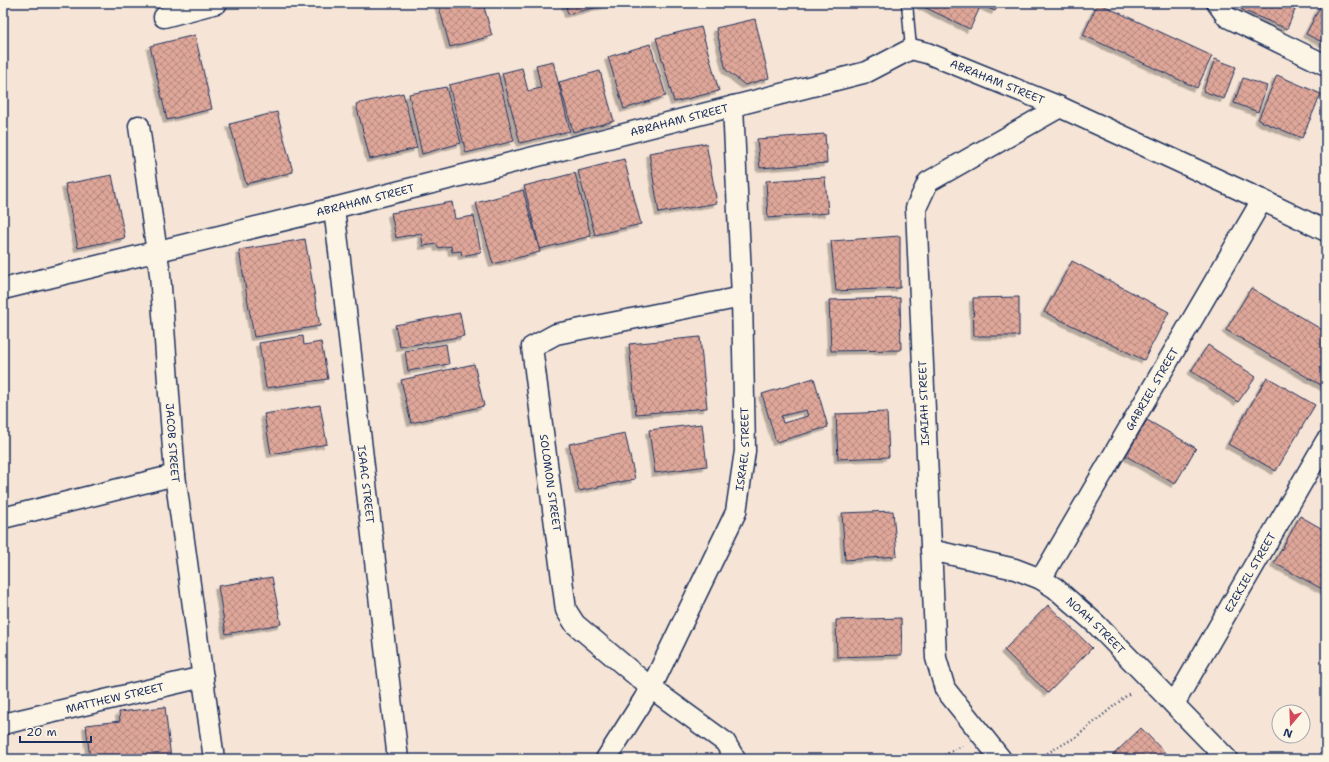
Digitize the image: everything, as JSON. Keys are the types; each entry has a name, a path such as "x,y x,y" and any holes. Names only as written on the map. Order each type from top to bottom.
{"street":[{"path":"164,17 217,3"},
{"path":"1217,3 1227,17 1326,64"},
{"name":"ABRAHAM STREET","path":"3,289 334,208 867,72 911,49 927,52 1060,107 1326,231"},
{"name":"ISRAEL STREET","path":"606,759 651,688 736,512 745,451 742,297 733,106"},
{"name":"ISAIAH STREET","path":"1001,759 946,689 936,658 916,208 928,182 1060,107"},
{"name":"JACOB STREET","path":"139,126 157,251 175,475 214,759"},
{"name":"GABRIEL STREET","path":"1041,578 1262,200"},
{"name":"ISAAC STREET","path":"334,208 398,759"},
{"name":"SOLOMON STREET","path":"735,759 725,742 651,688 576,624 566,610 532,347 556,334 742,297"},
{"name":"EZEKIEL STREET","path":"1174,704 1326,441"},
{"path":"3,518 175,475"},
{"name":"NOAH STREET","path":"931,550 1015,568 1041,578 1081,610 1227,759"},
{"name":"MATTHEW STREET","path":"3,724 203,678"}],"lane":[{"path":"907,3 911,49"}],"path":[{"path":"1037,759 1076,737 1149,678"},
{"path":"937,759 982,736"}],"building":[{"path":"438,3 483,3 492,36 450,47"},
{"path":"565,3 615,3 568,14"},
{"path":"921,3 999,3 995,11 981,5 970,29 920,5"},
{"path":"1098,3 1212,56 1197,88 1083,35"},
{"path":"1245,3 1298,3 1287,29 1242,10"},
{"path":"1322,3 1326,3 1326,44 1306,34"},
{"path":"755,19 769,78 745,85 726,70 716,28"},
{"path":"701,27 719,91 674,102 656,38"},
{"path":"195,35 212,109 167,120 150,46"},
{"path":"650,44 666,96 624,109 608,57"},
{"path":"1215,59 1236,67 1224,99 1203,91"},
{"path":"553,61 570,131 520,143 502,73 522,68 528,91 541,88 536,65"},
{"path":"600,71 614,121 573,132 559,82"},
{"path":"498,73 514,141 466,153 449,85"},
{"path":"1277,75 1321,94 1302,138 1258,120"},
{"path":"1243,78 1267,86 1258,112 1234,103"},
{"path":"446,87 461,143 422,154 409,94"},
{"path":"403,93 417,148 370,159 356,104"},
{"path":"277,112 293,172 246,184 230,124"},
{"path":"825,134 827,163 760,168 757,139"},
{"path":"706,143 717,203 659,213 649,153"},
{"path":"624,159 641,224 595,235 578,171"},
{"path":"575,173 591,236 540,249 524,186"},
{"path":"112,175 125,238 78,248 65,184"},
{"path":"825,177 828,213 768,218 766,181"},
{"path":"523,190 540,252 493,264 476,203"},
{"path":"452,202 455,219 474,216 481,252 462,256 461,251 452,252 451,246 438,248 437,244 423,246 421,233 396,238 391,213"},
{"path":"900,236 900,288 836,291 831,241"},
{"path":"305,239 320,326 254,337 239,250"},
{"path":"1072,261 1169,312 1144,360 1044,312"},
{"path":"1251,288 1326,332 1326,388 1226,330"},
{"path":"1019,297 1019,336 974,336 973,298"},
{"path":"900,298 901,350 831,351 829,300"},
{"path":"460,313 464,336 400,347 395,325"},
{"path":"303,336 304,345 321,342 328,379 266,388 259,343"},
{"path":"700,337 707,408 636,414 629,344"},
{"path":"446,344 449,364 408,371 405,351"},
{"path":"1208,345 1256,377 1238,402 1191,371"},
{"path":"474,364 484,406 411,423 401,380"},
{"path":"1267,377 1315,405 1276,471 1228,444"},
{"path":"814,378 828,427 776,442 762,394","holes":["806,410 808,416 783,423 781,416"]},
{"path":"320,405 327,444 271,454 264,414"},
{"path":"887,412 889,457 838,459 836,414"},
{"path":"1147,420 1196,448 1175,484 1126,456"},
{"path":"702,424 707,466 655,473 649,430"},
{"path":"625,433 635,479 579,491 569,444"},
{"path":"893,511 897,556 845,560 842,513"},
{"path":"1300,516 1326,531 1326,591 1274,563"},
{"path":"272,577 281,624 226,634 218,586"},
{"path":"1048,605 1092,648 1048,693 1004,650"},
{"path":"901,618 902,655 837,657 836,620"},
{"path":"165,707 171,759 90,759 86,725 120,721 119,712"},
{"path":"1141,728 1171,759 1109,759"}]}
